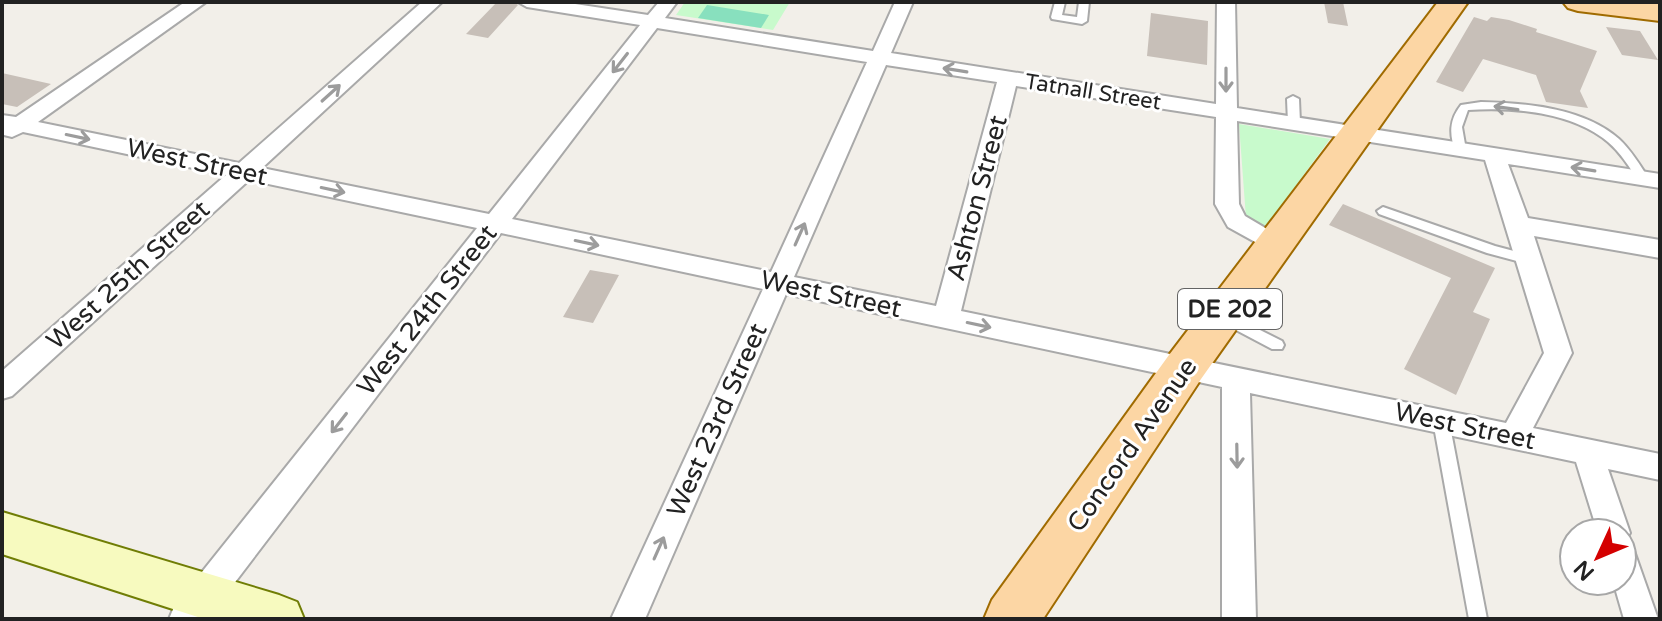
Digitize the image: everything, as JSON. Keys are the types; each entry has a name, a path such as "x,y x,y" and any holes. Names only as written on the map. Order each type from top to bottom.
{"main road":[{"name":"Concord Avenue","path":"1011,619 1185,367 1453,2"},
{"path":"1578,2 1660,12"},
{"path":"2,533 195,608 279,619"}],"street":[{"path":"8,128 197,2"},
{"name":"West 25th Street","path":"2,388 433,2"},
{"name":"Tatnall Street","path":"527,2 660,12 879,58 1652,180"},
{"name":"West 23rd Street","path":"628,619 904,2"},
{"path":"1226,2 1226,198 1230,213 1249,231 1275,245"},
{"name":"West 24th Street","path":"195,608 660,12"},
{"name":"Ashton Street","path":"946,318 1008,78"},
{"name":"West Street","path":"8,128 244,171 1660,467"},
{"path":"1494,155 1558,353 1514,436"},
{"path":"1519,225 1660,249"},
{"path":"1236,378 1239,619"},
{"path":"1588,452 1609,517"},
{"path":"1634,597 1641,619"}],"lane":[{"path":"1060,2 1056,17 1082,21 1084,2"},
{"path":"1293,99 1294,123"},
{"path":"1460,150 1455,129 1457,116 1465,107 1484,105 1549,113 1578,121 1607,135 1652,180"},
{"path":"1383,211 1492,250 1528,259"},
{"path":"1224,317 1277,345"},
{"path":"1441,421 1478,619"}],"green space":[{"path":"685,2 790,2 773,30 676,15"},
{"path":"707,5 769,15 761,28 698,18"},
{"path":"1239,124 1330,139 1263,230 1246,218"}],"building":[{"path":"497,2 515,2 518,5 488,38 466,34"},
{"path":"1324,2 1343,2 1348,26 1328,23"},
{"path":"1151,13 1208,21 1207,65 1147,56"},
{"path":"1474,17 1487,21 1491,17 1509,20 1597,51 1580,91 1588,108 1546,102 1536,75 1483,59 1463,92 1436,82"},
{"path":"1606,27 1640,31 1658,60 1622,55"},
{"path":"2,73 51,84 17,107 2,104"},
{"path":"1343,204 1495,268 1473,312 1490,319 1456,395 1404,369 1451,278 1329,225"},
{"path":"590,270 619,275 593,323 563,317"}]}
